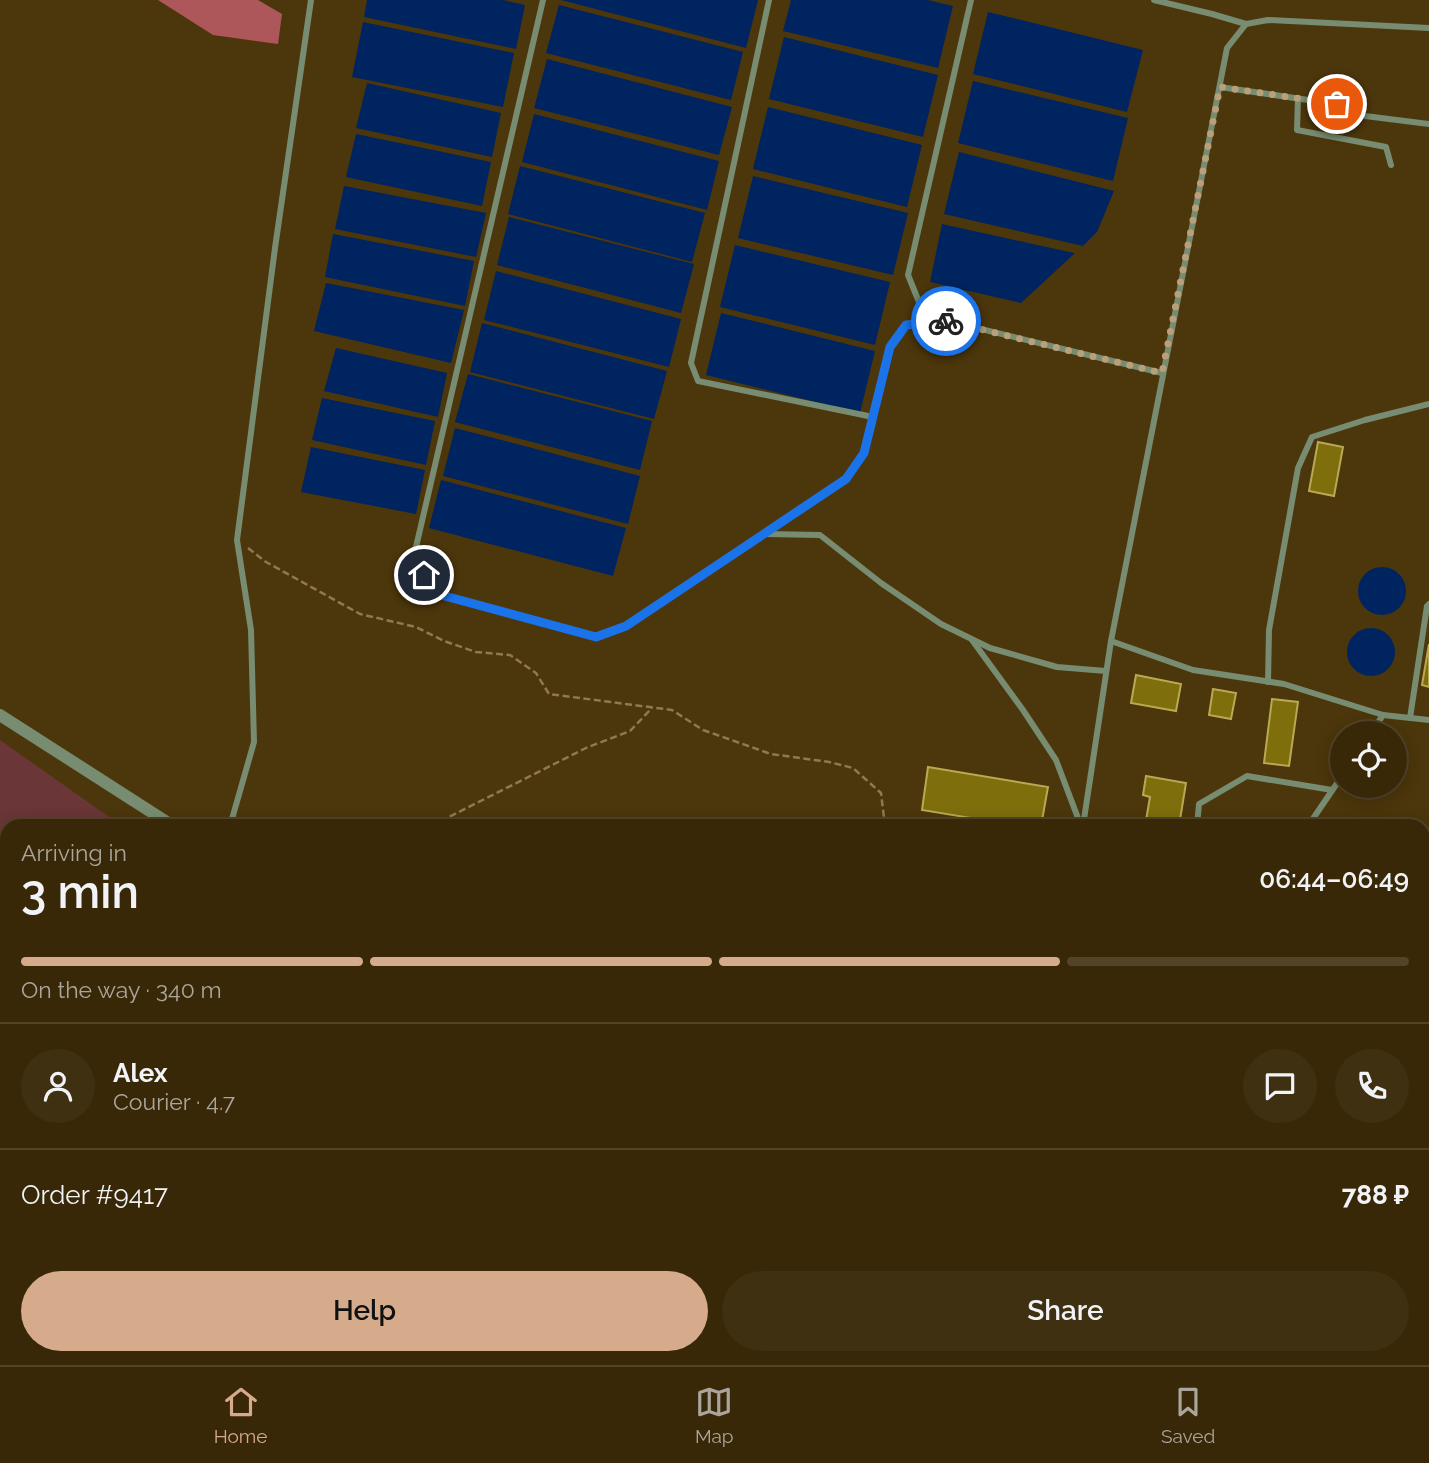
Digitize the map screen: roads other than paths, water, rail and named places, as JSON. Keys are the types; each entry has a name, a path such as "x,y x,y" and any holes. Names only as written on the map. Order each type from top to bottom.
{"street":[{"path":"0,715 162,819"}],"lane":[{"path":"232,819 254,741 251,630 237,540 311,0"},
{"path":"543,0 416,547 424,575 441,595 596,637 626,626 846,479 864,453 890,347 906,325 944,320 1162,373"},
{"path":"769,0 691,363 698,381 873,417"},
{"path":"944,320 919,302 908,275 971,0"},
{"path":"1154,0 1246,24 1268,20 1429,28"},
{"path":"1083,819 1111,641 1227,48 1246,24"},
{"path":"1220,87 1356,107 1365,116 1429,124"},
{"path":"1298,98 1297,130 1386,147 1391,165"},
{"path":"1268,682 1269,630 1298,468 1312,437 1429,404"},
{"path":"764,534 820,535 941,624 990,648 1056,667 1106,671"},
{"path":"1410,718 1429,604"},
{"path":"971,639 1056,760 1079,819"},
{"path":"1111,641 1194,670 1284,684 1383,715 1429,720"},
{"path":"1379,721 1383,715"},
{"path":"1198,819 1199,804 1247,776 1330,790"},
{"path":"1313,819 1330,793"}],"water":[{"path":"367,0 503,0 525,5 516,49 364,17"},
{"path":"561,0 758,0 746,48"},
{"path":"791,0 928,0 953,6 938,68 783,31"},
{"path":"559,5 743,52 731,100 546,53"},
{"path":"988,12 1143,50 1127,112 973,74"},
{"path":"363,22 514,53 503,107 352,77"},
{"path":"784,37 938,75 923,137 769,99"},
{"path":"547,59 732,107 719,155 534,108"},
{"path":"973,81 1128,118 1113,181 958,143"},
{"path":"367,83 501,113 492,157 356,128"},
{"path":"768,107 922,145 907,207 753,169"},
{"path":"534,114 719,161 707,210 522,162"},
{"path":"356,134 491,162 482,206 346,177"},
{"path":"959,152 1114,191 1097,232 1083,246 944,214"},
{"path":"520,166 705,213 692,262 508,214"},
{"path":"753,176 908,213 893,275 738,238"},
{"path":"344,186 486,213 476,257 335,229"},
{"path":"509,217 694,264 681,313 497,265"},
{"path":"942,224 1075,253 1021,303 930,282"},
{"path":"333,234 474,261 465,306 325,277"},
{"path":"735,245 890,282 875,345 720,307"},
{"path":"496,271 681,319 669,367 484,320"},
{"path":"326,283 464,310 451,363 314,331"},
{"path":"721,313 875,351 860,413 706,375"},
{"path":"482,323 667,371 654,419 470,372"},
{"path":"336,348 447,373 438,417 324,391"},
{"path":"468,374 652,421 640,470 455,422"},
{"path":"322,398 435,421 426,465 312,440"},
{"path":"455,428 640,476 628,524 443,476"},
{"path":"311,447 425,470 416,514 301,492"},
{"path":"441,480 626,528 613,576 429,528"},
{"path":"1382,567 1391,568 1399,574 1405,582 1405,600 1399,608 1391,614 1382,615 1373,614 1365,608 1359,600 1358,591 1359,582 1365,574 1373,568"},
{"path":"1371,628 1380,629 1388,635 1394,643 1394,661 1388,669 1380,675 1371,676 1362,675 1354,669 1348,661 1347,652 1348,643 1354,635 1362,629"}]}
